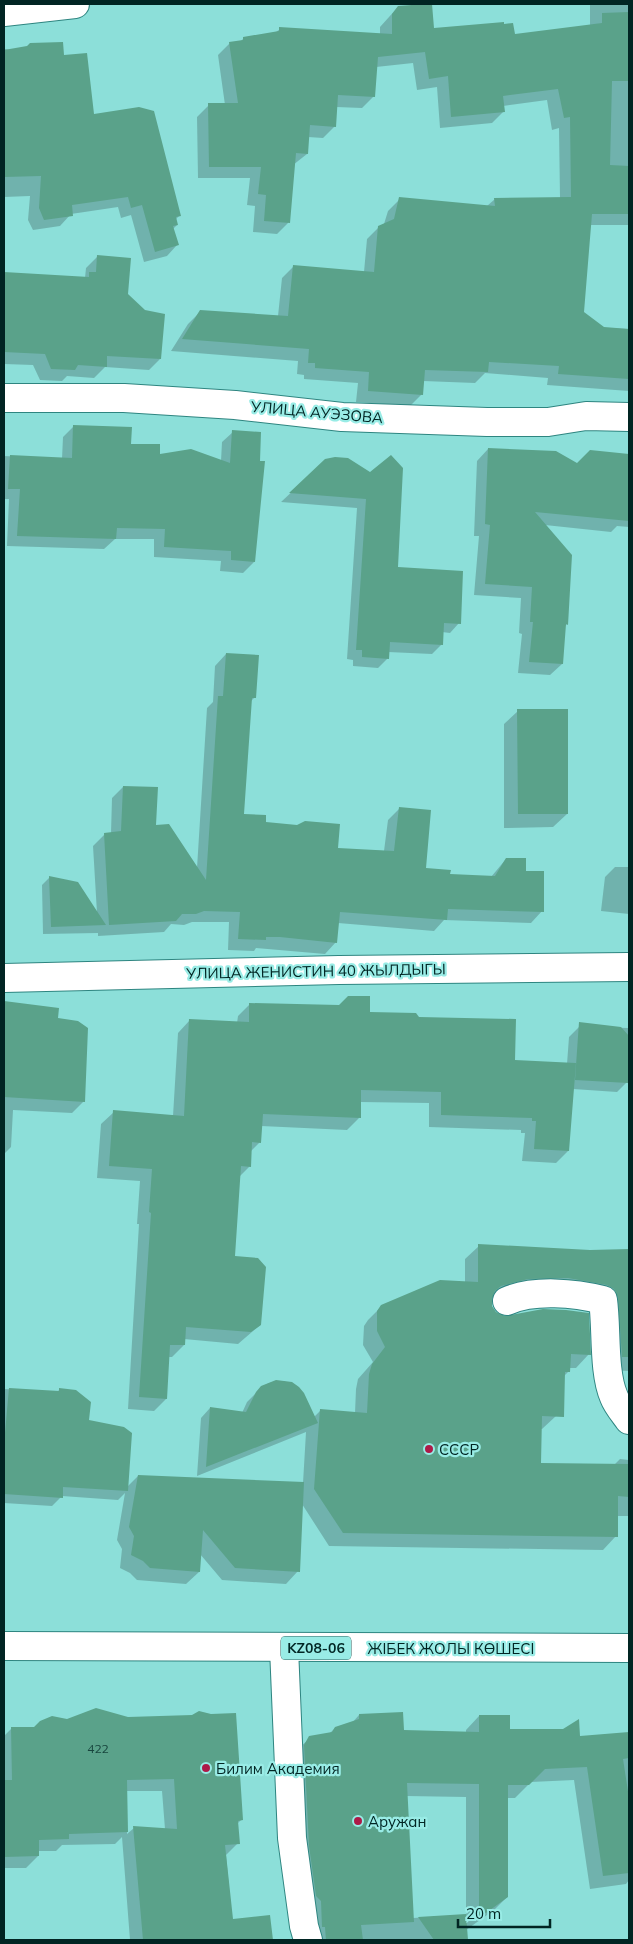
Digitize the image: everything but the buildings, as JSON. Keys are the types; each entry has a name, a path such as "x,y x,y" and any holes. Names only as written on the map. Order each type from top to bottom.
{"main road":[{"path":"4,12 74,4"},
{"name":"УЛИЦА АУЭЗОВА","path":"4,398 124,398 235,405 342,417 477,422 548,422 586,416 629,417"},
{"name":"УЛИЦА ЖЕНИСТИН 40 ЖЫЛДЫГЫ","path":"4,978 329,970 629,967"},
{"path":"507,1302 516,1298 566,1292 603,1300 609,1375 614,1397 629,1420"},
{"name":"ЖІБЕК ЖОЛЫ КӨШЕСІ","path":"4,1646 629,1648"},
{"path":"284,1648 292,1838 304,1926 308,1940"}],"place":[{"name":"СССР","path":"429,1449"},
{"name":"Билим Академия","path":"206,1768"},
{"name":"Аружан","path":"358,1821"}]}
